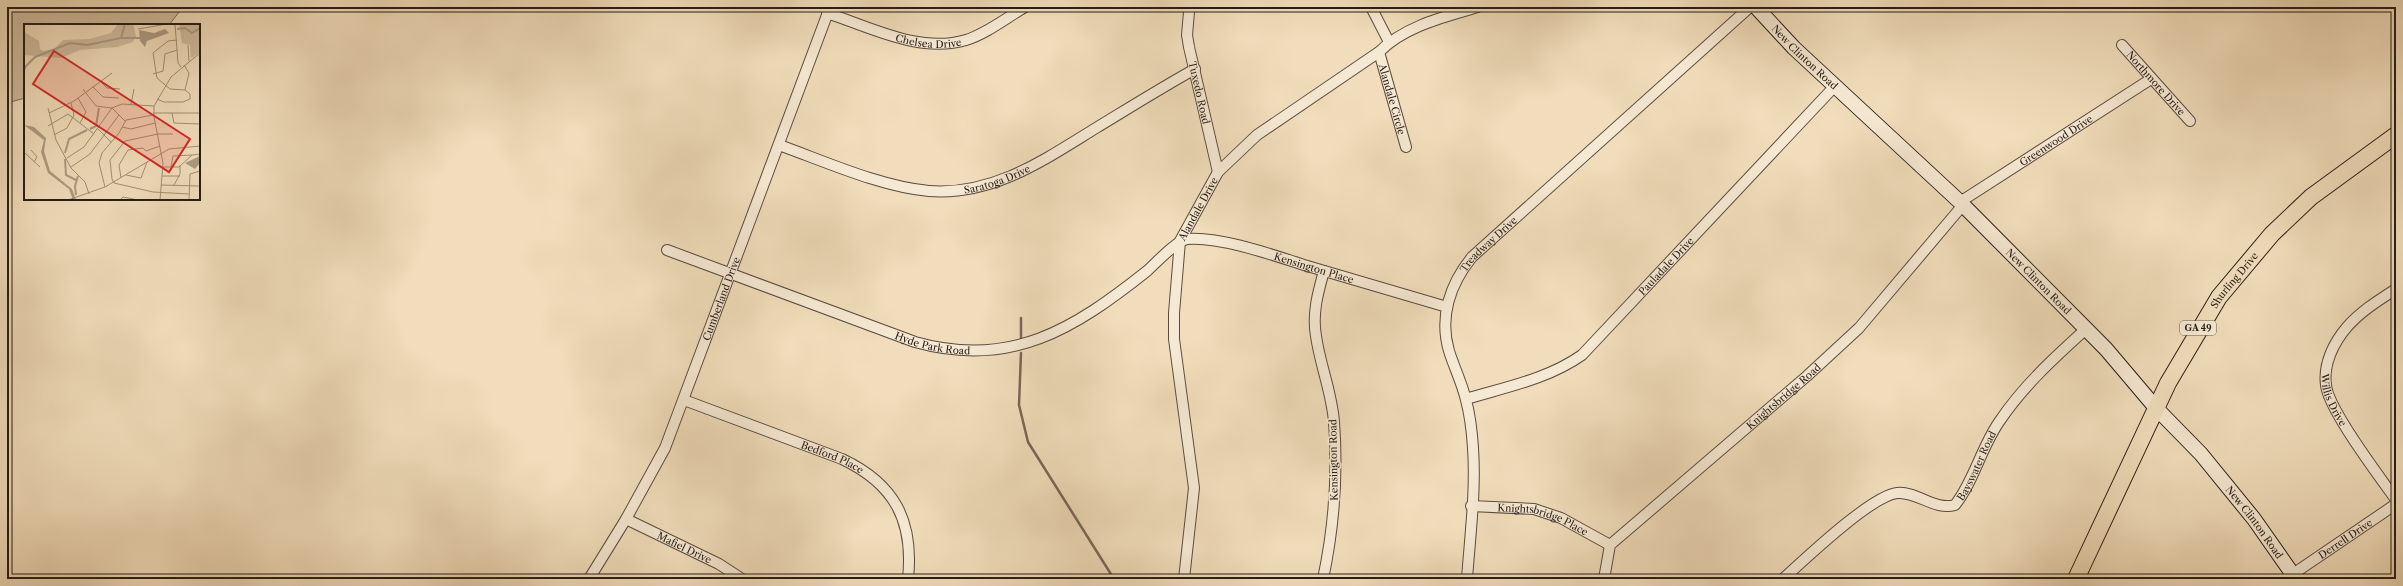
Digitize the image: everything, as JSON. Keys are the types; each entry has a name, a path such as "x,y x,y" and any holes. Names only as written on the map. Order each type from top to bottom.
{"main road":[{"name":"Shurling Drive","path":"2076,579 2181,358 2204,319 2237,273 2272,234 2317,192 2396,135"}],"street":[{"name":"Chelsea Drive","path":"828,10 909,40 936,45 967,40 1024,7"},
{"path":"1371,7 1389,42"},
{"name":"Alandale Drive","path":"1184,579 1194,488 1174,339 1175,292 1180,241 1218,172 1257,134 1379,52 1389,42 1432,20 1478,7"},
{"name":"Treadway Drive","path":"1467,579 1473,450 1466,399 1449,350 1446,333 1447,307 1456,280 1472,257 1750,7"},
{"name":"New Clinton Road","path":"1756,7 1794,48 1962,203 2106,349 2156,408 2201,454 2254,519 2295,576"},
{"name":"Cumberland Drive","path":"589,579 656,468 684,400 828,10"},
{"name":"Tuxedo Road","path":"1189,12 1187,35 1218,172"},
{"name":"Northmore Drive","path":"2122,45 2190,121"},
{"name":"Alandale Circle","path":"1379,52 1406,147"},
{"name":"Saratoga Drive","path":"779,145 910,189 958,191 986,186 1024,171 1194,69"},
{"name":"Greenwood Drive","path":"1962,203 2151,79"},
{"name":"Pauladale Drive","path":"1466,399 1542,376 1565,367 1582,355 1834,86"},
{"name":"Knightsbridge Road","path":"1610,545 1812,371 1859,328 1962,203"},
{"name":"Kensington Place","path":"1180,241 1198,239 1262,252 1447,307"},
{"name":"Hyde Park Road","path":"667,250 915,342 938,348 965,352 988,351 1031,343 1075,321 1134,281 1180,241"},
{"name":"Kensington Road","path":"1323,579 1332,530 1335,464 1334,421 1315,336 1314,314 1324,271"},
{"name":"Willis Drive","path":"2396,289 2360,315 2348,326 2332,350 2326,368 2325,380 2329,398 2396,500"},
{"name":"Bayswater Road","path":"1783,579 1866,509 1884,496 1896,493 1908,493 1946,508 1955,505 1994,429 2017,397 2037,374 2086,330"},
{"name":"Bedford Place","path":"684,400 842,459 863,469 881,484 901,514 909,544 908,579"},
{"name":"Derrell Drive","path":"2295,576 2396,504"},
{"name":"Knightsbridge Place","path":"1471,506 1534,509 1561,518 1610,545"},
{"name":"Mafiel Drive","path":"626,519 720,564 742,579"},
{"path":"1604,579 1610,545"}],"shaded area":[{"path":"7,7 183,7 170,24 24,24 24,98 7,103"}],"waterway":[{"path":"1021,318 1021,338"},
{"path":"1021,353 1019,405 1028,442 1114,579"}]}
